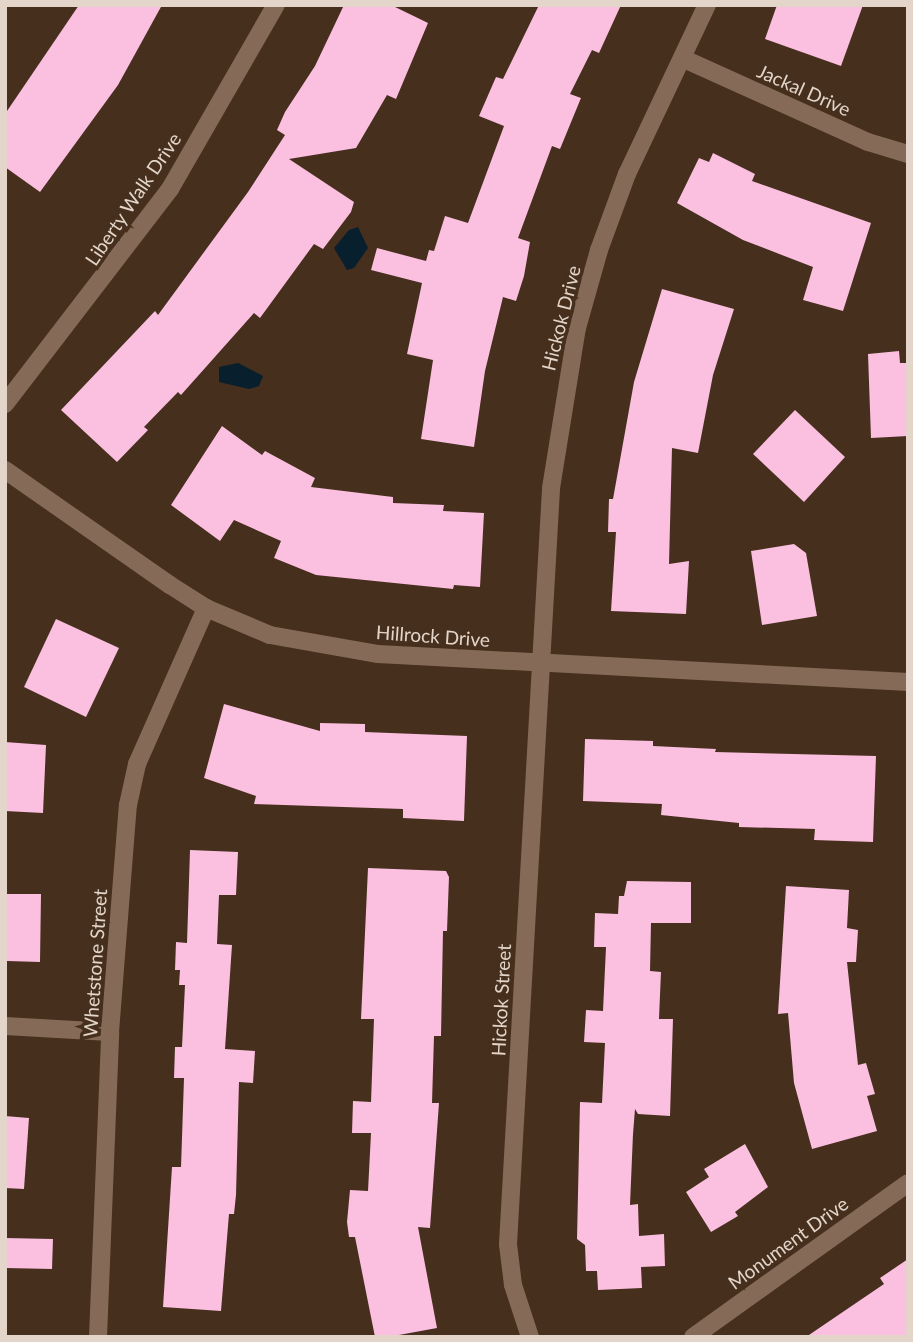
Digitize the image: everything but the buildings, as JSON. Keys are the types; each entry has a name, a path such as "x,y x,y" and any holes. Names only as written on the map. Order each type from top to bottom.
{"street":[{"name":"Liberty Walk Drive","path":"5,404 170,190 276,5"},
{"name":"Hickok Drive","path":"542,663 551,488 578,328 627,174 684,59 706,5"},
{"name":"Jackal Drive","path":"684,59 868,142 908,154"},
{"name":"Hillrock Drive","path":"5,470 206,608 270,635 378,654 908,682"},
{"name":"Whetstone Street","path":"97,1337 110,1032 128,805 137,764 206,608"},
{"name":"Hickok Street","path":"530,1337 513,1285 508,1244 542,663"},
{"path":"5,1026 110,1032"},
{"name":"Monument Drive","path":"693,1337 908,1183"}],"water":[{"path":"358,227 368,248 354,268 347,270 334,248 349,230"},
{"path":"238,363 263,376 259,386 249,389 219,382 219,367"}]}
